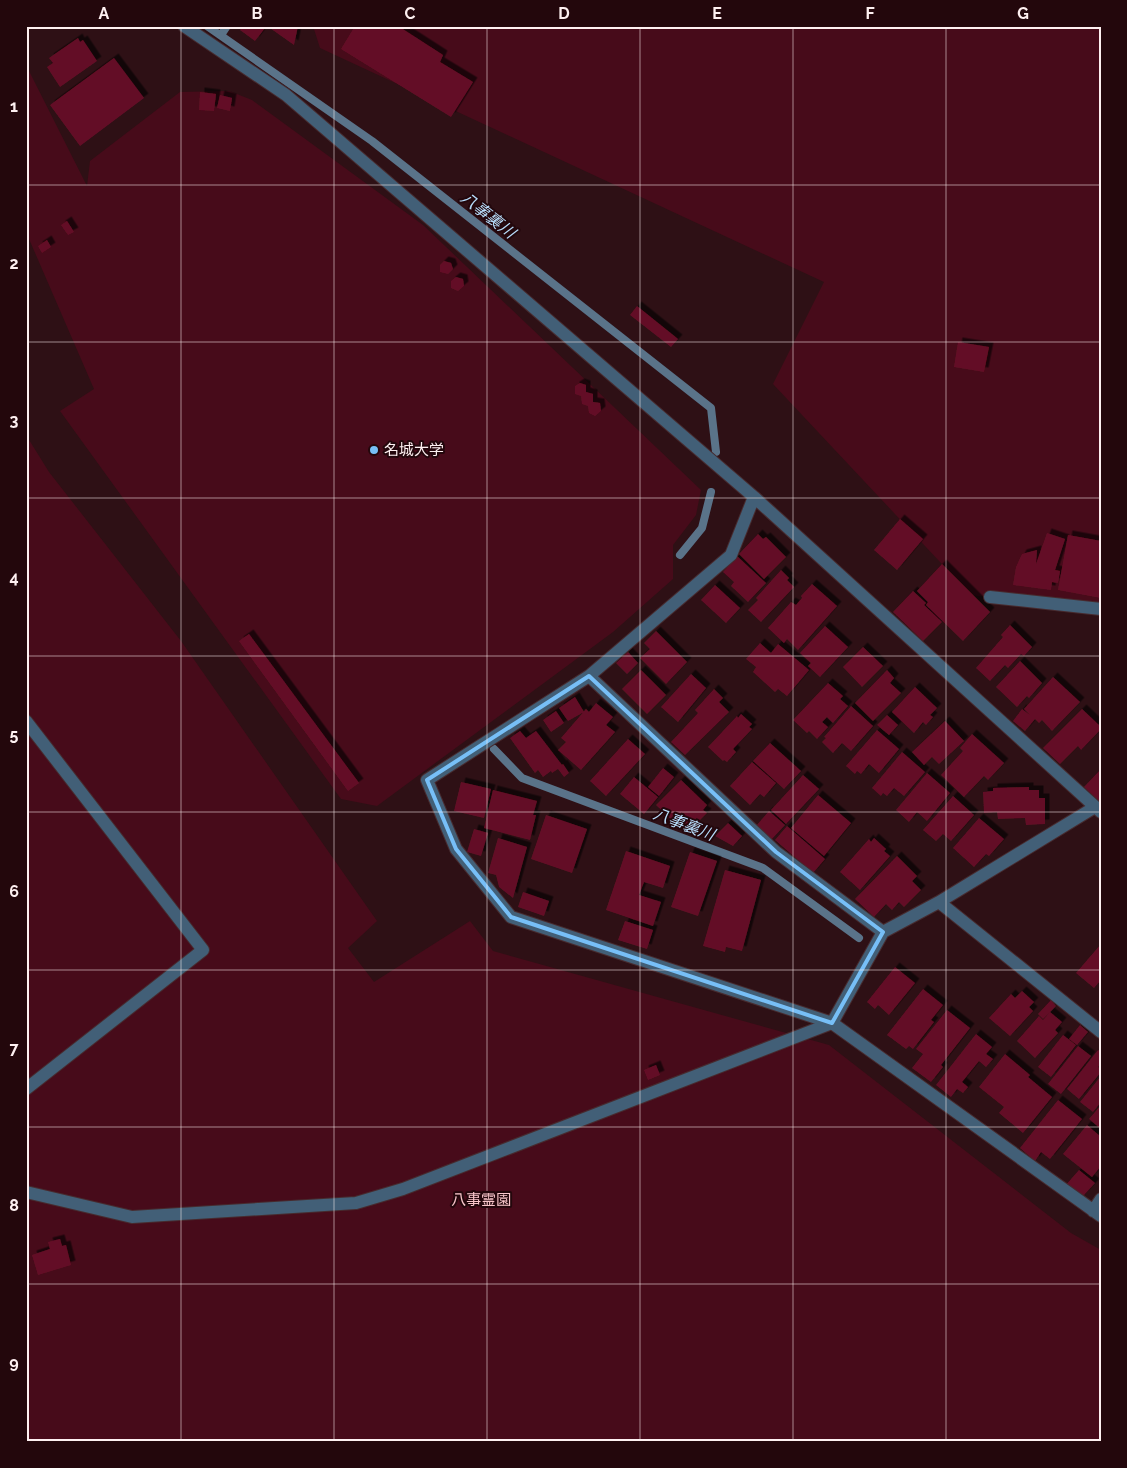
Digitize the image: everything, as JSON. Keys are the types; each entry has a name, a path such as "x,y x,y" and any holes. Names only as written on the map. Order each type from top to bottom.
{"street":[{"path":"26,1192 132,1217 356,1202 403,1189 832,1023 883,932 939,902 1098,810 754,497 286,94 184,26"},
{"path":"754,497 731,555 589,676 427,780 456,849 511,917 832,1023 1097,1214 1101,1199"},
{"path":"990,597 1101,609"},
{"path":"589,676 776,852 883,932"},
{"path":"26,721 203,950 26,1089"},
{"path":"939,902 1101,1032"}],"highlighted area":[{"path":"589,676 776,852 883,932 832,1023 511,917 456,849 427,780"}],"green space":[{"path":"313,26 1101,26 1101,610 971,595 773,384 824,282 320,48"},
{"name":"名城大学","path":"26,65 87,186 90,161 180,92 229,91 252,100 423,225 701,490 696,515 673,545 673,579 613,632 377,806 341,799 60,411 94,389 26,232"},
{"name":"八事霊園","path":"26,435 49,472 181,641 377,921 348,948 374,982 470,921 493,951 829,1045 1071,1233 1101,1250 1101,1442 26,1442"}],"building":[{"path":"243,26 262,26 265,28 255,41 240,30"},
{"path":"267,26 298,26 294,45"},
{"path":"355,26 398,26 443,55 440,62 473,82 451,117 341,49"},
{"path":"78,38 80,42 83,40 97,61 60,87 47,67 53,63 49,58"},
{"path":"114,58 144,98 80,146 50,105"},
{"path":"200,92 216,94 214,111 199,110"},
{"path":"220,95 232,98 230,111 217,108"},
{"path":"67,221 74,232 68,235 61,225"},
{"path":"47,240 51,247 42,253 38,246"},
{"path":"444,261 451,263 453,269 448,274 440,272 440,265"},
{"path":"456,277 463,279 464,286 458,291 451,288 451,281"},
{"path":"637,306 678,339 671,347 630,315"},
{"path":"958,342 989,347 984,372 954,367"},
{"path":"580,383 586,385 586,392 593,394 593,402 600,403 601,411 595,416 589,413 588,406 582,404 581,396 575,394 575,386"},
{"path":"900,519 923,539 897,570 874,550"},
{"path":"1047,533 1065,539 1055,570 1060,571 1058,583 1052,582 1051,590 1013,585 1016,567 1022,554 1037,550 1036,564"},
{"path":"758,534 763,539 766,537 786,557 764,579 739,554"},
{"path":"1068,535 1101,541 1101,598 1058,590"},
{"path":"737,556 766,583 748,602 731,586 734,582 723,572"},
{"path":"942,564 990,612 963,641 926,605 928,602 917,591"},
{"path":"781,570 794,587 761,622 748,610"},
{"path":"812,584 837,606 798,650 787,639 784,643 768,628 791,602 796,605"},
{"path":"715,585 740,608 726,623 701,600"},
{"path":"913,591 926,603 924,605 942,622 923,641 893,612"},
{"path":"1010,625 1032,647 1024,656 1021,654 1008,668 1005,665 990,681 976,668 1003,637 1001,635"},
{"path":"825,626 848,647 820,677 808,666 811,663 800,653"},
{"path":"656,631 687,662 666,684 640,658 650,649 644,643"},
{"path":"249,634 359,783 348,791 239,641"},
{"path":"760,643 771,653 778,644 809,670 787,696 778,689 775,692 753,672 756,667 746,659"},
{"path":"863,647 883,666 862,687 843,667"},
{"path":"628,652 638,663 627,674 616,663"},
{"path":"1020,661 1042,683 1029,698 1027,696 1017,707 996,687"},
{"path":"641,670 666,695 647,714 622,689"},
{"path":"887,670 894,678 890,683 901,693 873,721 855,703"},
{"path":"691,674 706,688 678,722 661,707"},
{"path":"1053,677 1080,702 1052,731 1042,720 1039,723 1035,719 1025,731 1013,721 1022,709 1030,715 1024,709"},
{"path":"828,683 843,696 840,699 848,706 833,723 827,717 822,722 828,727 817,739 809,731 807,733 793,720"},
{"path":"915,687 937,708 930,715 933,717 926,725 923,722 914,733 892,712"},
{"path":"714,689 723,698 719,702 729,712 685,755 671,742 698,713 695,710"},
{"path":"575,697 584,712 568,721 559,708"},
{"path":"596,703 613,717 606,725 615,732 581,770 558,750 566,742 561,738 586,709 589,712"},
{"path":"851,706 873,726 851,751 842,743 833,753 822,742 826,738 824,737"},
{"path":"1082,709 1101,729 1081,750 1078,746 1060,764 1043,748"},
{"path":"556,711 564,723 551,732 543,720"},
{"path":"741,714 752,724 749,727 752,729 733,749 736,752 727,762 723,761 708,747"},
{"path":"887,715 898,725 889,735 877,725"},
{"path":"945,721 964,741 939,764 932,757 924,765 912,752"},
{"path":"877,730 899,749 879,773 869,764 861,774 857,771 855,774 846,766"},
{"path":"520,731 526,738 536,731 569,773 564,777 558,769 552,773 551,771 543,777 538,770 535,773 510,738"},
{"path":"972,734 1004,763 988,780 984,776 964,797 941,775 963,751 960,748"},
{"path":"628,739 645,754 606,796 590,781"},
{"path":"770,743 801,771 784,789 753,761"},
{"path":"902,752 925,772 904,796 894,788 887,796 883,793 881,796 872,788"},
{"path":"752,762 776,783 764,797 760,794 750,805 730,786"},
{"path":"663,768 674,777 659,796 648,787"},
{"path":"1101,769 1101,803 1084,787"},
{"path":"927,773 950,793 927,821 917,812 909,822 896,810"},
{"path":"803,775 819,789 786,824 771,810"},
{"path":"634,777 658,797 644,814 620,794"},
{"path":"681,780 707,805 703,810 707,813 699,821 697,818 687,828 680,821 676,824 656,805"},
{"path":"461,782 491,789 484,818 454,811"},
{"path":"1029,787 1029,790 1039,790 1039,798 1045,798 1045,824 1026,825 1025,818 998,819 997,812 984,813 983,792 993,791 993,788"},
{"path":"493,790 537,801 530,840 484,828"},
{"path":"818,795 851,823 824,856 791,828"},
{"path":"953,796 974,815 951,841 943,834 936,841 923,830"},
{"path":"769,811 785,825 771,840 756,826"},
{"path":"546,815 587,829 572,873 531,859"},
{"path":"979,818 1004,839 989,856 986,854 974,867 953,848"},
{"path":"728,823 742,836 733,846 715,836"},
{"path":"787,826 825,859 813,873 775,840"},
{"path":"474,829 488,833 481,856 467,852"},
{"path":"498,838 527,847 513,898 499,887 496,875 488,873"},
{"path":"874,838 886,849 884,851 890,856 860,890 840,872 869,839 871,842"},
{"path":"626,851 670,866 663,888 644,882 639,895 661,902 653,926 606,910"},
{"path":"690,852 717,861 698,916 671,907"},
{"path":"897,856 917,876 912,881 921,890 904,907 899,902 892,910 886,904 874,917 855,899"},
{"path":"725,870 761,880 742,951 726,947 725,952 703,946"},
{"path":"523,892 549,901 544,916 518,907"},
{"path":"625,921 653,930 647,949 618,940"},
{"path":"1101,944 1101,980 1094,988 1076,973"},
{"path":"895,967 915,983 889,1015 878,1005 875,1009 867,1002"},
{"path":"923,989 943,1005 931,1020 934,1022 913,1049 909,1046 906,1049 887,1035"},
{"path":"1022,991 1034,1002 1029,1007 1033,1011 1010,1036 989,1018 1011,994 1015,998"},
{"path":"1051,1000 1056,1006 1043,1019 1038,1014"},
{"path":"947,1010 970,1028 941,1065 943,1067 931,1082 912,1068 923,1054 916,1049"},
{"path":"1050,1012 1062,1022 1055,1030 1058,1033 1035,1058 1017,1041 1039,1016 1043,1020"},
{"path":"1080,1025 1088,1032 1077,1045 1069,1039"},
{"path":"976,1034 992,1047 986,1054 993,1059 986,1067 979,1061 962,1082 968,1087 963,1093 957,1089 951,1097 936,1085"},
{"path":"1063,1035 1076,1045 1051,1077 1038,1067"},
{"path":"1078,1046 1091,1056 1061,1094 1048,1084"},
{"path":"1098,1050 1101,1052 1101,1064 1098,1067 1101,1069 1101,1072 1079,1099 1067,1089"},
{"path":"1005,1054 1052,1097 1023,1133 999,1113 1004,1107 979,1087"},
{"path":"656,1065 660,1075 648,1080 644,1070"},
{"path":"1101,1076 1101,1102 1093,1112 1080,1102"},
{"path":"1058,1100 1082,1119 1050,1159 1041,1152 1035,1161 1020,1148"},
{"path":"1101,1105 1101,1129 1089,1119"},
{"path":"1087,1125 1101,1137 1101,1166 1092,1177 1063,1154"},
{"path":"1079,1170 1095,1183 1084,1195 1076,1196 1064,1187"},
{"path":"60,1239 62,1246 66,1245 71,1265 38,1275 32,1255 50,1249 48,1242"}],"waterway":[{"name":"八事裏川","path":"207,26 372,141 711,408 716,452"},
{"path":"221,35 227,26"},
{"name":"八事裏川","path":"680,555 702,528 711,492"},
{"name":"八事裏川","path":"494,749 522,778 763,868 859,938"}],"place":[{"name":"名城大学","path":"374,450"}]}
